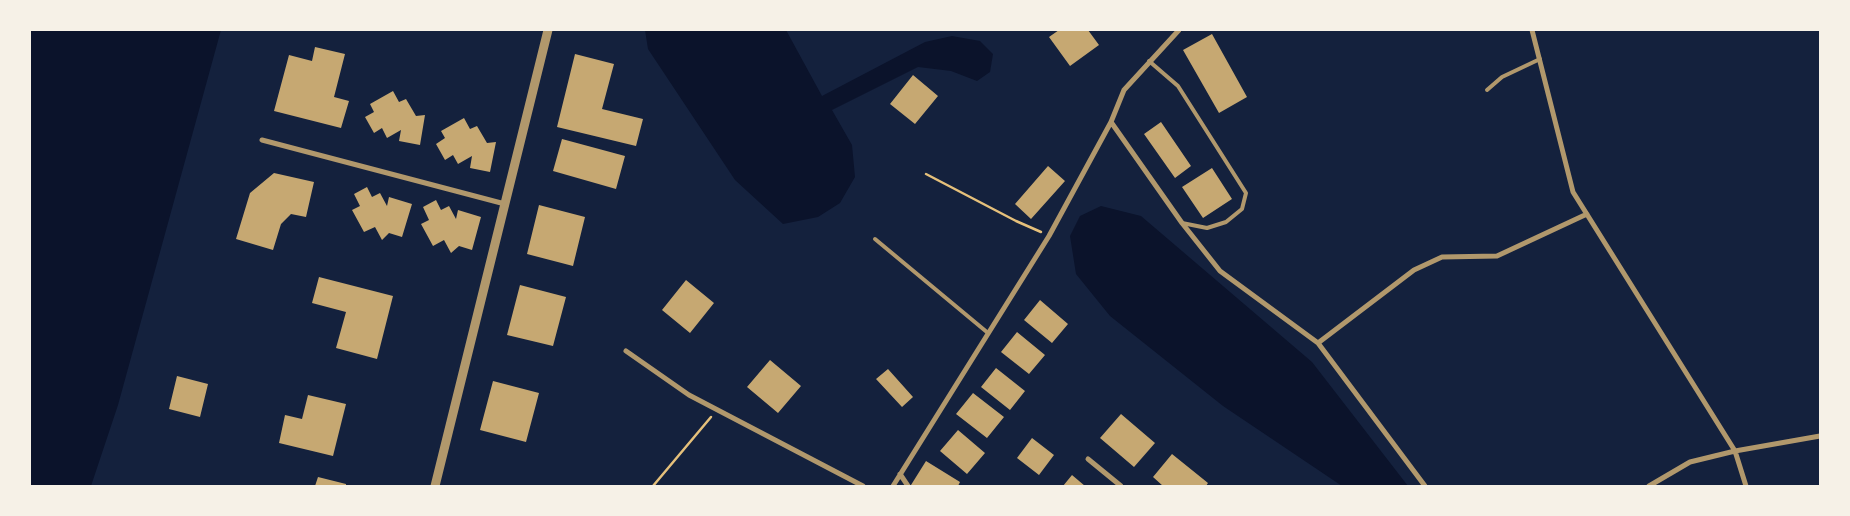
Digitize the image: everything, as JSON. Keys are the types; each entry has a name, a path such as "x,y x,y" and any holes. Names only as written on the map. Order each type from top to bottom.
{"street":[{"path":"435,486 548,30"},
{"path":"893,486 1049,236 1111,122 1124,90 1179,30"},
{"path":"1532,30 1573,192 1735,452 1746,486"},
{"path":"1111,122 1182,223 1220,271 1318,343 1425,486"},
{"path":"262,140 506,204"},
{"path":"1318,343 1414,270 1442,257 1497,256 1587,214"},
{"path":"626,351 689,396 863,486"},
{"path":"1649,486 1690,462 1820,436"},
{"path":"1088,459 1121,486"},
{"path":"900,474 908,486"}],"lane":[{"path":"1487,90 1502,77 1540,59"},
{"path":"1150,61 1178,86 1246,193 1242,209 1226,222 1207,228 1182,223"},
{"path":"875,238 988,334"}],"path":[{"path":"926,174 1049,236"},
{"path":"653,486 717,410"}],"water":[{"path":"30,30 221,30 118,405 91,486 30,486"},
{"path":"645,30 786,30 822,96 925,42 952,36 980,41 993,54 990,72 977,81 951,71 918,67 832,110 852,145 855,177 840,203 818,217 783,224 735,180 648,49"},
{"path":"1101,206 1141,216 1312,362 1408,486 1342,486 1223,406 1110,316 1076,274 1070,236 1080,216"}],"building":[{"path":"1059,30 1088,30 1099,45 1070,66 1049,37"},
{"path":"1212,34 1247,97 1219,113 1183,50"},
{"path":"315,47 345,54 334,97 349,101 341,128 274,111 289,55 312,61"},
{"path":"575,54 614,64 602,109 643,119 636,146 557,127"},
{"path":"913,75 938,96 915,124 890,104"},
{"path":"393,91 399,102 406,99 416,116 425,115 420,145 399,141 401,130 387,138 382,128 374,133 365,117 374,112 370,104"},
{"path":"464,118 470,129 477,126 487,143 496,142 490,172 470,168 472,156 458,164 453,155 445,160 436,144 445,138 441,131"},
{"path":"1161,122 1191,166 1175,178 1144,134"},
{"path":"562,139 625,156 616,189 553,171"},
{"path":"1048,166 1065,181 1031,219 1015,204"},
{"path":"1212,168 1232,199 1203,218 1182,187"},
{"path":"274,173 314,182 306,217 291,214 281,224 273,250 236,239 250,193"},
{"path":"367,187 372,197 380,193 387,206 389,197 412,204 402,237 389,233 382,240 375,227 364,232 352,210 360,206 354,194"},
{"path":"436,200 441,210 449,206 456,219 458,210 481,217 472,250 459,246 451,253 444,240 433,246 421,224 429,220 423,207"},
{"path":"539,205 585,217 573,266 527,254"},
{"path":"319,277 393,296 377,359 336,348 346,312 312,303"},
{"path":"686,280 714,303 690,333 662,310"},
{"path":"520,285 566,297 553,346 507,335"},
{"path":"1040,300 1068,324 1052,343 1024,320"},
{"path":"1017,332 1045,355 1029,374 1001,352"},
{"path":"770,360 801,386 778,413 747,387"},
{"path":"996,368 1025,391 1010,410 981,387"},
{"path":"888,369 913,397 902,407 876,379"},
{"path":"177,376 208,384 200,417 169,409"},
{"path":"493,381 539,393 526,442 480,430"},
{"path":"973,393 1004,417 987,438 956,414"},
{"path":"308,395 346,404 333,456 279,443 285,415 302,419"},
{"path":"1121,414 1155,443 1134,467 1100,438"},
{"path":"958,430 985,453 967,474 940,451"},
{"path":"1032,438 1054,455 1039,475 1017,458"},
{"path":"1172,454 1208,483 1206,486 1163,486 1153,477"},
{"path":"926,461 960,482 958,486 911,485"},
{"path":"1072,475 1085,486 1063,486"},
{"path":"318,477 346,484 346,486 315,486"}]}
